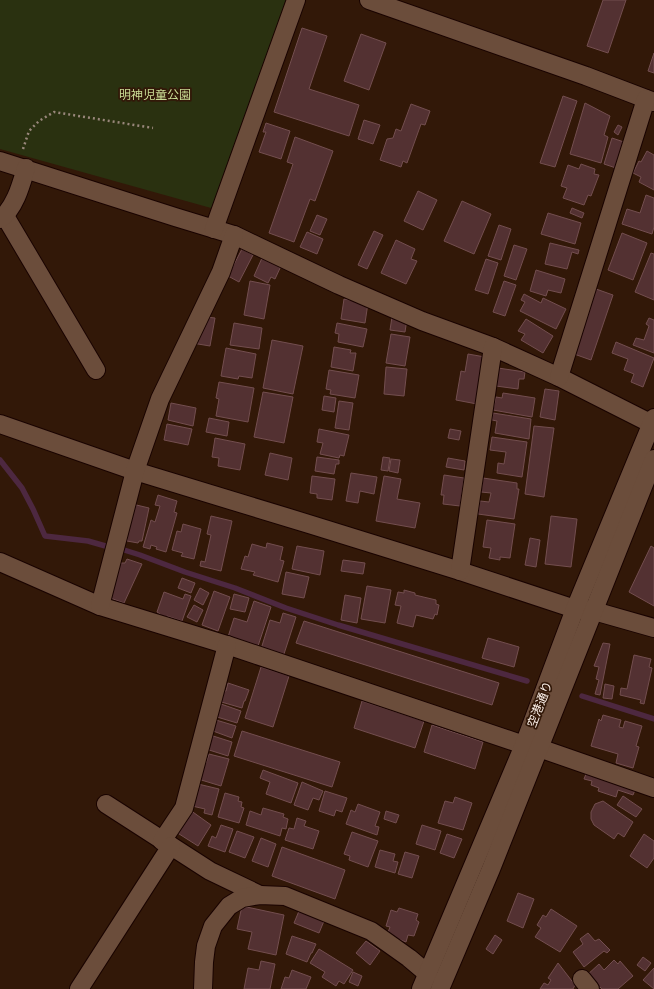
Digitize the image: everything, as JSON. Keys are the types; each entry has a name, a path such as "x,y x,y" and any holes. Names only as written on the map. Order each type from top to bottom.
{"street":[{"path":"214,229 296,0"},
{"path":"369,0 650,100 559,377"},
{"path":"0,160 234,235 339,285 422,321 493,347 653,421"},
{"path":"26,168 17,196 2,218 96,370"},
{"path":"100,606 135,471 160,399 221,272 234,235"},
{"path":"460,571 493,347"},
{"name":"空港通り","path":"532,746 575,609 653,421"},
{"path":"0,424 135,471 460,571 575,609 594,611 654,628"},
{"name":"空港通り","path":"436,985 532,746 594,611 654,459"},
{"path":"0,564 100,606 227,645 654,788"},
{"path":"79,989 166,844 184,808 227,645"},
{"path":"106,804 210,871 260,895"},
{"path":"203,989 206,946 213,926 229,906 242,898 260,895 286,896 371,931 409,958 436,985"}],"path":[{"path":"23,149 29,131 39,121 54,112 154,128"}],"green space":[{"name":"明神児童公園","path":"0,0 288,0 218,204 211,208 0,149"}],"building":[{"path":"603,0 626,0 608,53 587,46"},
{"path":"302,28 327,36 309,89 359,105 349,136 274,112"},
{"path":"361,34 386,43 369,90 344,81"},
{"path":"654,53 654,73 648,71"},
{"path":"563,96 577,101 555,167 540,163"},
{"path":"585,103 610,116 604,135 608,137 601,163 570,154"},
{"path":"411,104 430,111 425,125 421,124 407,163 403,161 401,167 380,160 387,139 393,138 396,129 401,131"},
{"path":"364,120 380,125 373,144 358,139"},
{"path":"266,123 290,131 281,159 259,152 266,132 263,132"},
{"path":"618,125 622,127 618,135 614,132"},
{"path":"295,137 333,151 315,201 310,199 294,242 269,233 293,164 287,162"},
{"path":"612,138 624,142 616,168 604,164"},
{"path":"647,151 654,155 654,190 639,182 641,177 633,173 639,161 641,162"},
{"path":"581,164 595,169 594,174 599,175 591,196 588,195 584,205 563,198 567,188 561,186 568,165 579,169"},
{"path":"418,191 437,200 423,230 404,221"},
{"path":"646,195 654,198 654,227 652,234 622,224 627,209 640,213"},
{"path":"462,201 491,214 474,254 444,241"},
{"path":"572,208 584,213 582,218 570,213"},
{"path":"548,213 581,223 575,244 541,234"},
{"path":"317,215 327,219 320,235 310,231"},
{"path":"499,225 511,229 501,260 488,256"},
{"path":"374,231 383,235 367,269 358,265"},
{"path":"307,232 323,239 317,254 300,247"},
{"path":"622,233 647,243 633,280 608,270"},
{"path":"396,240 415,249 411,259 417,261 406,284 381,273"},
{"path":"550,243 579,250 578,254 572,252 567,269 545,264"},
{"path":"514,245 527,249 516,280 504,276"},
{"path":"242,249 253,255 239,282 228,276"},
{"path":"651,253 654,254 654,300 635,292"},
{"path":"262,258 281,266 275,279 271,277 268,283 254,276"},
{"path":"486,259 498,263 488,294 475,290"},
{"path":"536,270 565,279 561,293 548,290 546,296 530,291"},
{"path":"250,281 270,285 264,319 244,315"},
{"path":"504,281 516,285 505,316 493,312"},
{"path":"596,289 613,295 591,360 574,354"},
{"path":"524,294 541,303 543,298 566,309 556,329 520,311 525,302 521,300"},
{"path":"344,299 368,303 365,323 341,319"},
{"path":"206,317 215,318 210,346 192,343"},
{"path":"392,317 407,319 405,332 390,330"},
{"path":"649,318 654,320 654,353 633,345 636,338 644,340 649,326 646,324"},
{"path":"526,319 553,336 543,353 521,340 525,334 518,331"},
{"path":"234,323 262,328 259,349 230,345"},
{"path":"337,323 367,329 363,347 338,342 339,334 335,333"},
{"path":"391,334 410,337 405,366 386,363"},
{"path":"272,340 303,346 293,394 263,388"},
{"path":"616,342 654,358 643,387 631,382 634,374 624,370 628,359 612,353"},
{"path":"334,347 351,350 350,353 356,353 353,371 331,367"},
{"path":"226,348 256,354 252,378 239,376 238,379 221,376"},
{"path":"468,354 485,357 477,404 456,400 461,371 465,372"},
{"path":"386,367 407,369 404,396 384,394"},
{"path":"498,368 525,372 524,379 519,379 518,389 496,386"},
{"path":"329,370 359,375 355,398 330,394 331,390 326,389"},
{"path":"219,382 254,388 248,422 216,416 219,399 216,398"},
{"path":"545,389 559,391 555,420 540,417"},
{"path":"263,392 293,397 284,443 254,437"},
{"path":"503,393 535,398 532,417 493,410 496,397 502,398"},
{"path":"324,396 336,398 334,412 322,410"},
{"path":"339,401 353,403 349,430 335,428"},
{"path":"171,403 196,408 193,426 168,420"},
{"path":"493,413 531,419 529,439 495,433 497,421 492,420"},
{"path":"209,418 229,422 227,436 206,432"},
{"path":"167,424 192,429 188,445 164,440"},
{"path":"534,426 554,428 544,497 525,494"},
{"path":"319,429 349,435 344,456 340,455 339,458 320,454 323,443 317,442"},
{"path":"450,429 461,431 459,440 448,438"},
{"path":"492,437 527,442 522,477 497,473 498,463 504,464 506,452 490,450"},
{"path":"215,438 245,444 240,470 218,466 219,458 212,457"},
{"path":"270,453 292,458 288,480 265,475"},
{"path":"317,457 339,460 339,464 336,464 334,474 315,471"},
{"path":"383,457 390,458 388,471 381,470"},
{"path":"448,458 465,461 464,470 446,467"},
{"path":"391,459 400,460 398,473 389,471"},
{"path":"351,473 377,477 374,494 360,491 358,503 346,501"},
{"path":"444,475 464,478 460,506 443,504 444,495 441,495"},
{"path":"312,476 335,479 332,500 317,498 317,494 310,493"},
{"path":"384,476 401,479 397,499 420,503 415,528 376,521"},
{"path":"483,478 517,483 517,489 519,489 514,519 478,514 480,501 489,502 491,493 481,492"},
{"path":"158,495 177,501 174,512 177,513 166,552 156,549 157,547 151,545 150,549 143,547 151,520 155,522 160,506 155,505"},
{"path":"128,503 149,508 142,541 139,541 138,543 127,541 127,538 121,536"},
{"path":"211,516 232,521 221,571 200,566 201,561 205,562 211,535 207,534"},
{"path":"551,516 577,519 571,567 545,564"},
{"path":"487,520 515,524 510,558 500,557 500,560 489,558 491,548 483,547"},
{"path":"183,524 201,529 194,559 181,556 183,553 172,550 177,531 181,532"},
{"path":"530,538 540,540 536,567 525,565"},
{"path":"267,543 283,547 280,560 284,561 278,582 253,575 255,572 241,569 245,556 248,557 252,544 266,548"},
{"path":"297,546 324,551 320,575 292,569"},
{"path":"651,546 654,548 654,606 629,592"},
{"path":"127,559 142,564 124,603 110,598 118,563 125,563"},
{"path":"343,560 365,563 363,574 341,571"},
{"path":"286,572 309,577 304,598 282,594"},
{"path":"182,578 195,583 191,593 178,588"},
{"path":"367,586 391,590 385,623 361,619"},
{"path":"200,588 209,593 203,605 194,600"},
{"path":"404,590 415,593 415,595 436,600 436,604 439,605 437,615 435,614 433,619 416,615 413,627 397,623 401,606 395,605 398,592 404,593"},
{"path":"214,591 230,597 218,631 202,625"},
{"path":"164,592 183,599 185,594 191,596 182,621 167,616 166,619 159,617 160,614 157,612"},
{"path":"234,594 249,598 245,612 230,609"},
{"path":"345,595 361,598 357,623 341,620"},
{"path":"254,601 271,607 258,646 228,637 234,618 247,622"},
{"path":"194,605 203,610 197,622 187,617"},
{"path":"283,613 296,617 283,657 261,649 270,620 280,623"},
{"path":"304,621 499,683 492,705 296,643"},
{"path":"488,638 519,647 514,667 482,658"},
{"path":"603,643 610,644 600,695 595,694 599,680 596,679 599,667 594,666"},
{"path":"634,655 651,659 649,667 652,668 644,704 640,703 641,700 620,695 621,688 627,689"},
{"path":"261,667 289,676 273,727 245,718"},
{"path":"228,683 249,690 242,708 218,701 222,690 226,691"},
{"path":"605,684 614,686 612,699 603,698"},
{"path":"362,701 424,721 415,748 354,728"},
{"path":"221,704 241,711 237,723 217,717"},
{"path":"603,715 621,720 619,727 623,728 625,721 642,726 636,746 639,747 633,768 616,763 618,754 591,746 599,719 601,721"},
{"path":"216,720 236,726 232,738 213,731"},
{"path":"432,725 483,742 475,769 424,752"},
{"path":"242,731 340,762 332,787 234,756"},
{"path":"210,735 232,742 228,756 206,749"},
{"path":"209,754 229,759 221,786 198,779 203,762 206,763"},
{"path":"263,770 298,783 291,803 266,794 270,782 260,778"},
{"path":"586,774 635,790 633,795 618,790 616,797 598,791 599,788 591,785 592,781 584,779"},
{"path":"302,782 323,791 319,800 313,798 308,810 294,805"},
{"path":"198,784 219,789 212,815 204,813 205,809 192,806"},
{"path":"325,791 347,798 342,812 336,810 334,816 319,811"},
{"path":"225,793 239,797 238,801 242,802 241,807 244,808 239,823 218,817"},
{"path":"623,796 642,809 636,817 617,805"},
{"path":"455,797 472,803 463,830 438,823 445,801 453,803"},
{"path":"603,801 633,822 624,837 618,833 614,839 594,825 591,819 591,812 595,804"},
{"path":"358,804 380,812 375,826 379,827 377,835 346,824 351,810 355,812"},
{"path":"263,808 284,814 283,817 288,819 286,829 282,828 280,836 246,825 250,811 261,815"},
{"path":"190,810 211,825 198,846 176,832"},
{"path":"386,811 399,815 396,823 384,819"},
{"path":"297,818 306,821 304,826 319,831 313,849 285,840 289,828 294,829"},
{"path":"221,825 233,829 225,852 208,846 212,836 216,838"},
{"path":"422,825 441,831 435,850 416,844"},
{"path":"237,831 254,837 245,858 229,852"},
{"path":"352,832 378,841 368,867 349,860 350,856 344,854"},
{"path":"447,834 462,839 454,858 440,853"},
{"path":"644,834 654,841 654,858 647,868 630,856"},
{"path":"261,838 276,844 268,867 252,861"},
{"path":"282,847 345,870 335,899 272,876"},
{"path":"380,850 395,854 393,861 398,862 395,873 375,867"},
{"path":"405,852 419,856 412,878 398,874"},
{"path":"518,893 534,899 523,928 507,921"},
{"path":"242,906 284,915 276,955 248,949 252,932 237,929"},
{"path":"399,908 418,914 416,920 419,922 414,936 408,935 406,942 387,935 390,927 386,926 391,910 397,912"},
{"path":"551,909 577,926 560,952 535,937 541,928 537,925 543,915 546,917"},
{"path":"299,911 324,921 319,933 294,923"},
{"path":"588,933 595,941 599,939 610,950 607,953 604,951 584,967 573,952 583,944 580,939"},
{"path":"495,935 502,940 493,954 486,949"},
{"path":"292,936 316,944 307,962 286,954"},
{"path":"366,941 380,951 370,965 356,953"},
{"path":"319,949 353,970 344,984 339,981 336,986 322,977 325,972 310,963"},
{"path":"643,957 651,963 645,971 637,965"},
{"path":"614,960 618,964 620,961 633,976 618,989 599,988 586,976 599,964 604,970"},
{"path":"261,961 275,964 270,989 244,989 248,968 259,970"},
{"path":"558,963 575,985 573,989 540,989 544,983 548,985 551,980 548,978"},
{"path":"654,968 654,989 643,980"},
{"path":"292,970 311,977 306,989 281,989 285,977 289,978"},
{"path":"353,972 362,976 358,986 349,982"}],"waterway":[{"path":"0,460 22,488 45,536 88,541 109,547"},
{"path":"121,549 338,625 527,681"},
{"path":"582,696 654,719"}]}
